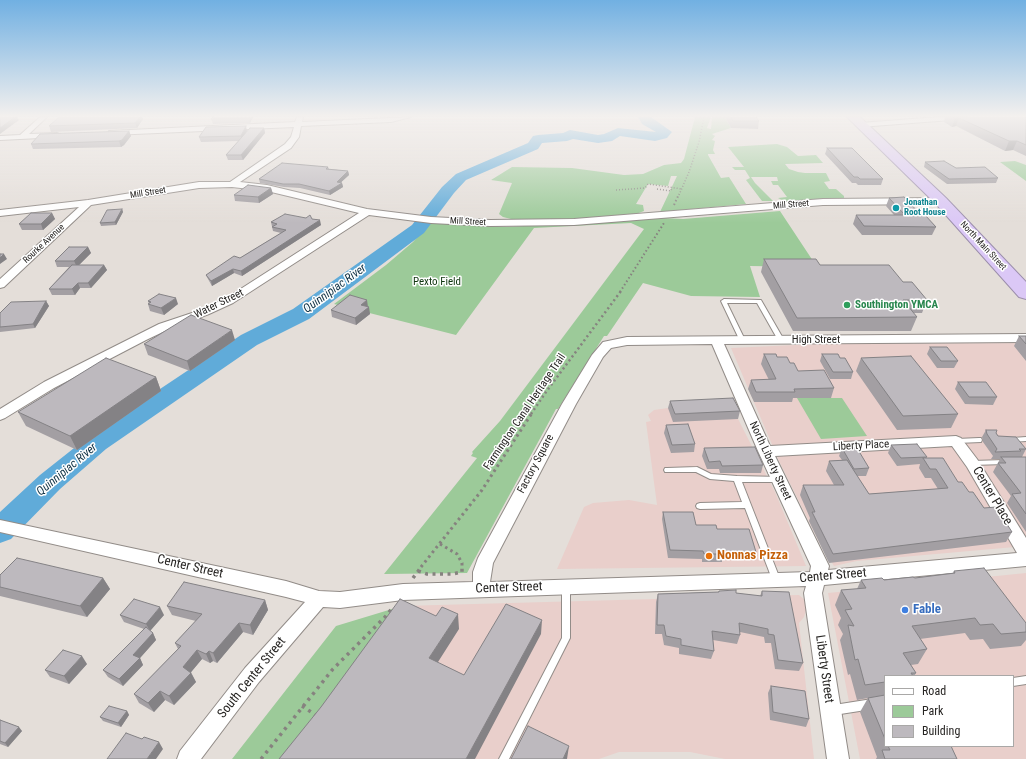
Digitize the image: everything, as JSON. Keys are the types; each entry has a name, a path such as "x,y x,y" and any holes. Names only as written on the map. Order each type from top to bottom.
{"highway":[{"name":"North Main Street","path":"889,152 941,201 1026,293"}],"street":[{"path":"232,184 279,152"},
{"name":"Mill Street","path":"0,213 88,203 199,185 232,184 281,191 367,212 431,220 490,223 574,222 822,202 941,201"},
{"name":"Rourke Avenue","path":"0,285 88,203"},
{"name":"Water Street","path":"3,411 49,385 142,337 163,327 205,312 229,301 367,212"},
{"name":"High Street","path":"607,345 627,342 717,342 742,340 1026,338"},
{"name":"North Liberty Street","path":"717,342 765,452 820,566 817,579"},
{"name":"Factory Square","path":"481,589 484,562 569,404 598,355 607,345"},
{"name":"Liberty Place","path":"765,452 956,441"},
{"name":"Center Place","path":"956,441 972,463 1026,553"},
{"name":"Center Street","path":"7,528 278,587 319,599 340,600 403,592 776,579 817,579 1026,559"},
{"name":"Liberty Street","path":"817,579 814,593 838,759"},
{"name":"South Center Street","path":"188,759 252,675 319,599"}],"lane":[{"path":"742,340 724,301 759,301 781,340"},
{"path":"1003,440 1026,439"},
{"path":"956,441 979,440"},
{"path":"972,463 1011,462"},
{"path":"667,470 697,469 710,476 737,479 778,479"},
{"path":"737,479 776,579"},
{"path":"700,506 747,505"},
{"path":"504,759 566,638 566,586"},
{"path":"1014,682 1026,680"},
{"path":"830,711 884,702"}],"path":[{"path":"673,207 682,189 695,152"},
{"path":"616,190 645,188 648,184 682,189"},
{"path":"646,185 671,191 672,187"},
{"name":"Farmington Canal Heritage Trail","path":"440,544 458,554 462,563 462,572 452,574 427,574 418,571 482,490 546,392 624,287 667,218"},
{"path":"261,759 332,670 386,616 394,605"},
{"path":"302,706 320,717"}],"shaded area":[{"path":"1026,343 1026,546 857,561 834,566 819,542 779,461 731,348 816,344"},
{"path":"731,405 775,492 806,566 557,569 584,507 593,503 629,500 657,505 646,422 651,421 648,415 654,410 668,408"},
{"path":"1026,573 1026,759 860,759 828,593"},
{"path":"799,595 806,601 807,607 804,617 799,623 814,759 725,759 690,752 619,752 599,759 288,759 402,606"}],"green space":[{"path":"686,152 714,152 715,154 708,155 721,178 729,177 746,204 660,212 677,176 671,176 668,186 648,184 636,204 643,205 644,211 636,214 576,219 511,219 503,217 499,214 512,183 491,180 512,167 572,168 624,175 643,174 664,165 681,163"},
{"path":"732,152 794,152 798,156 816,155 823,163 785,164 789,169 798,172 826,173 830,181 824,182 829,189 836,189 844,196 844,198 786,202 778,198 787,197 778,185 773,185 771,181 778,181 777,177 751,177 773,201 762,201 746,180 750,178 745,170 735,170 732,167 744,167"},
{"path":"1015,161 1026,165 1026,181 1000,162"},
{"name":"Pexto Field","path":"780,211 817,267 750,266 760,297 691,296 643,283 607,336 604,336 558,409 556,409 467,573 384,574 477,458 471,456 473,453 472,452 500,421 644,229 631,223 534,228 456,335 334,304 386,265 413,242 431,222 506,227 663,218 683,219"},
{"path":"797,398 842,398 867,436 821,439"},
{"path":"402,606 288,759 232,759 336,626"}],"building":[{"path":"228,152 243,152 241,155 226,155"},
{"path":"831,152 856,152 883,179 860,179 858,177 854,177"},
{"path":"944,161 956,168 985,167 998,178 949,179 925,162"},
{"path":"282,163 328,167 326,169 348,171 337,182 342,183 329,191 299,184 283,184 259,179"},
{"path":"248,185 271,188 258,197 234,195"},
{"path":"904,197 921,215 925,215 936,227 864,226 856,215 905,215 889,198"},
{"path":"122,209 115,222 100,223 107,210"},
{"path":"31,213 52,213 41,224 19,224"},
{"path":"285,214 306,218 310,215 312,219 320,220 241,271 233,269 211,281 206,275 234,256 240,258 286,230 272,227 277,224 271,222"},
{"path":"69,247 88,247 74,261 55,261"},
{"name":"Southington YMCA","path":"764,259 816,259 820,265 889,265 903,282 912,282 927,300 903,300 917,317 797,318"},
{"path":"72,265 104,265 88,283 78,283 72,289 49,289"},
{"path":"159,294 176,298 161,308 148,304 151,302 148,301"},
{"path":"350,295 367,300 361,305 369,307 355,318 331,310"},
{"path":"46,301 33,324 0,327 0,313 11,302"},
{"path":"191,315 232,330 187,361 144,344"},
{"path":"1019,336 1026,336 1026,344"},
{"path":"930,347 947,347 958,361 941,361"},
{"path":"764,354 776,354 777,357 787,357 790,363 794,363 798,371 824,370 834,388 794,389 795,392 756,392 751,380 776,379"},
{"path":"822,354 838,354 840,358 845,358 853,372 833,372"},
{"path":"911,356 958,414 903,416 861,358"},
{"path":"106,358 156,377 70,436 18,412"},
{"path":"958,382 986,382 997,397 969,397"},
{"path":"733,398 740,411 675,414 670,401"},
{"path":"688,424 695,444 672,445 666,425"},
{"path":"986,430 997,430 996,433 998,436 1016,437 1026,449 1019,449 1021,451 995,452 997,449"},
{"path":"917,444 927,457 901,458 891,445"},
{"path":"755,447 763,465 722,466 720,461 709,462 704,448"},
{"path":"842,448 857,448 869,468 854,469"},
{"path":"1001,457 1026,457 1026,514 1012,494 1021,493 998,463 1006,463"},
{"path":"923,458 943,458 958,482 962,482 969,492 973,492 984,508 996,507 1012,532 833,554 812,512 815,512 803,485 844,485 829,461 847,460 869,494 948,488 936,469 930,469"},
{"path":"663,512 693,512 696,525 716,525 717,529 749,529 756,552 723,552 724,554 704,554 703,551 670,550"},
{"path":"17,558 103,578 80,606 0,587 0,575"},
{"path":"984,568 1026,623 1026,632 1001,634 993,624 980,625 975,618 912,626 927,649 903,653 916,673 911,673 912,675 884,675 884,682 865,685 858,659 855,660 848,625 854,626 845,610 852,609 841,590 866,588 861,580 882,578 884,580 915,578 955,573 954,571"},
{"path":"184,582 265,600 250,625 239,623 213,653 209,651 206,654 197,650 183,667 191,673 169,696 160,691 148,703 134,694 181,646 175,643 202,614 167,606"},
{"path":"736,590 736,593 762,596 762,591 789,592 803,663 778,660 774,635 768,634 768,629 739,623 740,635 712,631 714,651 681,645 681,639 666,636 664,625 657,625 658,594"},
{"path":"134,599 160,607 146,624 120,615"},
{"path":"400,599 436,616 442,607 458,614 429,658 464,675 506,604 542,620 466,759 279,759 321,707"},
{"path":"146,627 153,633 133,655 140,658 119,679 103,670"},
{"path":"63,650 82,656 64,676 45,670"},
{"path":"771,686 805,691 809,719 773,712"},
{"path":"884,695 884,737 868,698"},
{"path":"109,706 127,711 118,723 100,717"},
{"path":"0,720 19,727 5,743 0,741"},
{"path":"528,726 569,746 563,759 511,759"},
{"path":"126,733 142,739 144,737 159,742 147,759 107,759"},
{"path":"888,747 951,747 957,759 885,759 882,750 890,750"}],"waterway":[{"name":"Quinnipiac River","path":"0,531 50,482 97,443 249,340 301,314 418,229 448,190 461,177 518,152"}],"place":[{"name":"Jonathan Root House","path":"896,208"},
{"name":"Southington YMCA","path":"847,305"},
{"name":"Nonnas Pizza","path":"709,556"},
{"name":"Fable","path":"905,610"}]}
